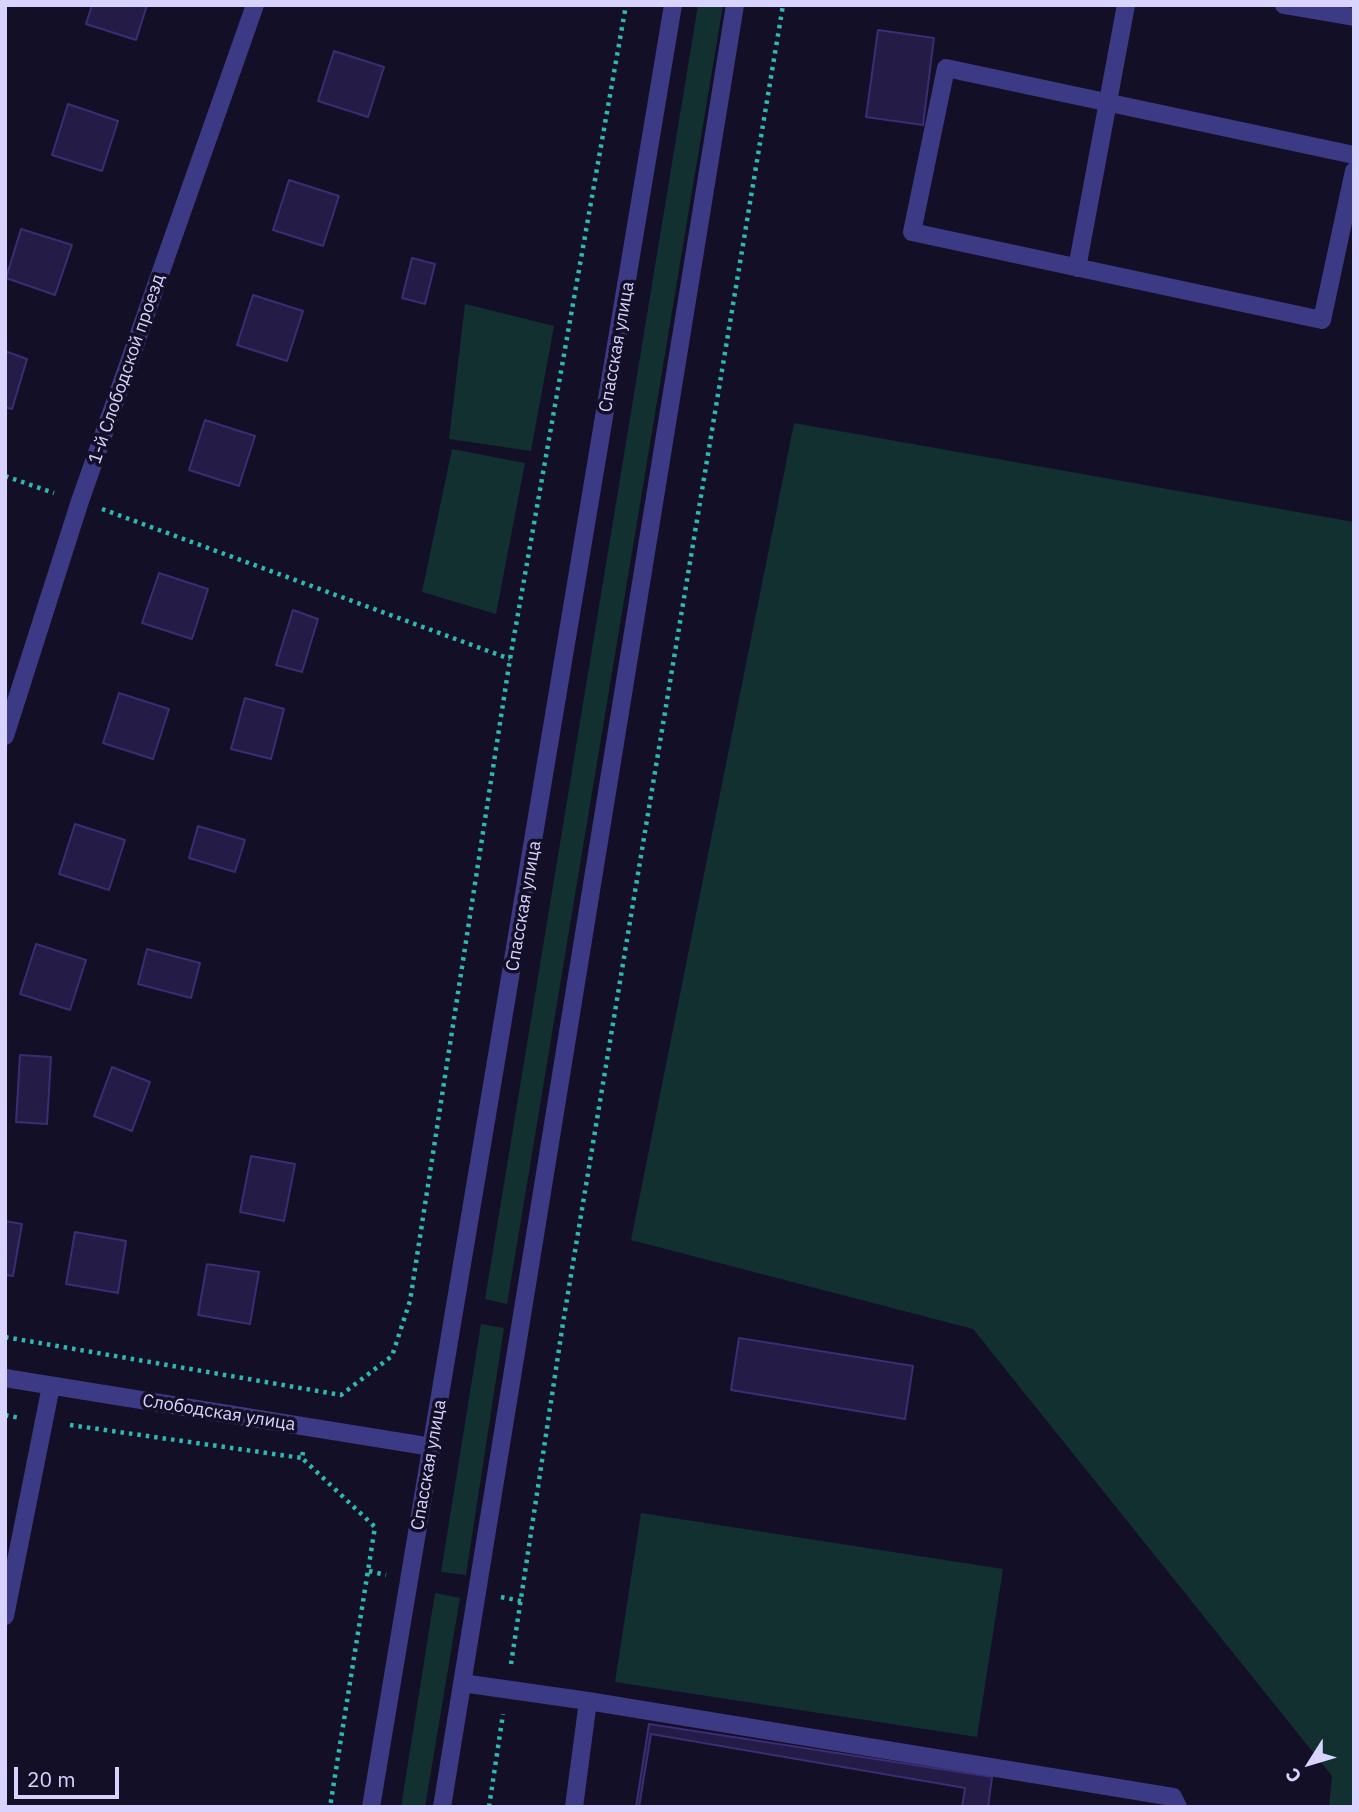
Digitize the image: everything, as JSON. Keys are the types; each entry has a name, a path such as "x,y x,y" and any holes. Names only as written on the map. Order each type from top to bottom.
{"street":[{"name":"1-й Слободской проезд","path":"5,736 80,501 255,5"},
{"name":"Спасская улица","path":"372,1807 673,5"},
{"path":"442,1807 735,5"},
{"path":"1077,268 1126,5"},
{"path":"1284,5 1354,17"},
{"path":"1354,155 946,68 912,232 1322,320 1354,171"},
{"name":"Слободская улица","path":"5,1378 432,1447"},
{"path":"5,1616 51,1386"},
{"path":"462,1683 588,1701 1173,1797 1178,1807"},
{"path":"574,1807 588,1701"}],"path":[{"path":"5,1337 341,1395 392,1356 410,1301 510,659 625,5"},
{"path":"489,1807 563,1323 783,5"},
{"path":"5,477 80,501 510,659"},
{"path":"302,1458 308,1389"},
{"path":"5,1415 302,1458 374,1527 330,1807"},
{"path":"369,1571 410,1579"},
{"path":"477,1592 521,1601"}],"green space":[{"path":"698,5 723,5 507,1304 485,1299"},
{"path":"465,304 554,326 531,451 449,439"},
{"path":"794,423 1354,522 1354,1807 1329,1807 1332,1776 973,1329 631,1240"},
{"path":"452,449 525,463 496,614 422,592"},
{"path":"481,1324 504,1328 466,1575 441,1572"},
{"path":"641,1513 1003,1569 977,1737 615,1682"},
{"path":"435,1593 460,1598 425,1807 401,1807"}],"building":[{"path":"92,5 147,5 136,40 86,24"},
{"path":"878,30 934,38 923,125 866,117"},
{"path":"334,51 384,67 368,117 318,101"},
{"path":"68,104 118,121 102,171 52,155"},
{"path":"289,180 339,196 323,246 273,230"},
{"path":"21,229 72,245 55,295 6,278"},
{"path":"412,258 435,264 425,304 402,298"},
{"path":"253,295 303,311 287,361 237,345"},
{"path":"5,351 27,359 12,409 5,407"},
{"path":"205,420 255,436 239,486 189,470"},
{"path":"159,573 208,589 192,639 142,623"},
{"path":"293,610 318,619 302,672 276,665"},
{"path":"119,693 169,709 153,759 103,743"},
{"path":"245,698 284,709 271,759 231,749"},
{"path":"75,824 125,840 109,890 59,874"},
{"path":"198,826 245,840 235,872 189,858"},
{"path":"36,944 86,960 70,1010 20,994"},
{"path":"147,949 200,963 191,998 138,984"},
{"path":"20,1055 51,1057 47,1124 16,1122"},
{"path":"112,1067 150,1082 132,1131 94,1116"},
{"path":"251,1156 295,1164 284,1221 240,1212"},
{"path":"5,1221 22,1224 13,1276 5,1275"},
{"path":"75,1232 126,1241 118,1293 66,1284"},
{"path":"207,1264 259,1272 250,1324 198,1315"},
{"path":"739,1338 913,1366 905,1419 731,1390"},
{"path":"649,1724 992,1777 988,1807 636,1807"},
{"path":"651,1734 965,1788 962,1807 639,1807"}]}
